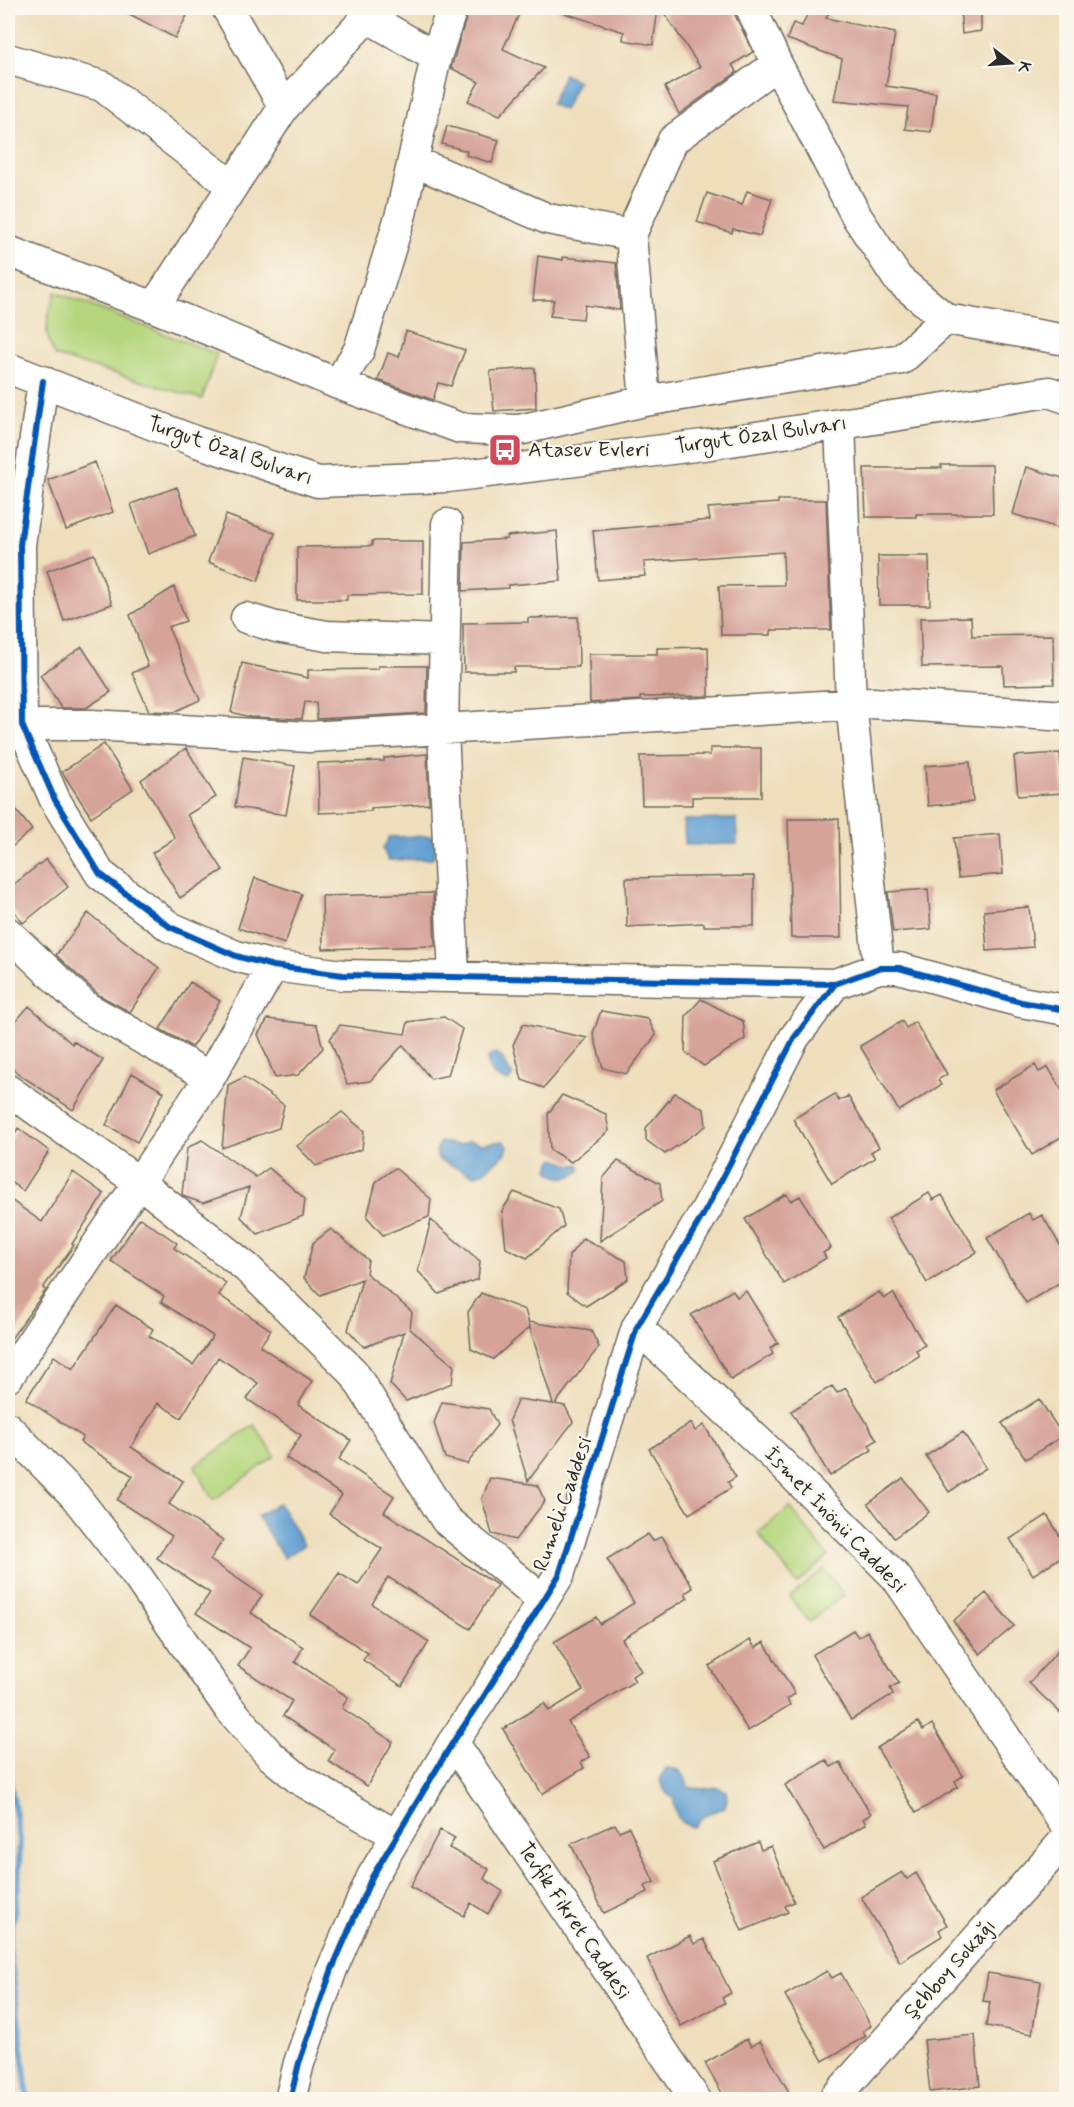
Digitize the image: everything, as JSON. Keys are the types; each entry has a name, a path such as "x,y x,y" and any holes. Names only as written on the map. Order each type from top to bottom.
{"street":[{"path":"227,8 284,107"},
{"path":"338,384 360,350 401,214 436,57 452,8"},
{"path":"751,8 777,64 858,217 898,279 946,319 1066,340"},
{"path":"154,307 231,185 284,107 367,12 436,57"},
{"path":"8,59 102,86 231,185"},
{"path":"645,401 631,235 673,140 777,64"},
{"path":"413,161 548,219 631,235"},
{"path":"8,251 154,307 338,384 460,428 519,429 645,401 902,359 946,319"},
{"name":"Turgut Özal Bulvarı","path":"8,368 197,442 318,482 448,477 711,444 1048,392 1066,398"},
{"path":"43,381 20,545 15,726 55,800 100,873 170,927 236,956 273,966 343,975 835,984 879,968 899,968 1021,1002 1066,1010"},
{"path":"840,424 851,703 879,968"},
{"path":"447,524 443,729 454,977"},
{"path":"246,618 276,627 327,636 445,640"},
{"path":"15,726 91,725 309,736 851,703 1066,716"},
{"path":"8,933 86,1007 210,1077"},
{"path":"8,1377 210,1077 273,966"},
{"name":"Rumeli Caddesi","path":"290,2100 299,2063 332,1969 372,1877 453,1742 559,1575 637,1327 706,1208 794,1038 835,984"},
{"path":"8,1090 140,1183 248,1268 353,1372 446,1520 543,1600"},
{"name":"İsmet İnönü Caddesi","path":"637,1327 776,1458 896,1577 1066,1826"},
{"path":"8,1428 75,1496 137,1576 228,1707 270,1755 300,1780 396,1835"},
{"name":"Tevfik Fikret Caddesi","path":"453,1742 696,2100"},
{"name":"Şebboy Sokağı","path":"832,2100 1066,1839"}],"green space":[{"path":"55,292 217,354 202,399 55,356 48,339 47,324"},
{"path":"254,1425 275,1456 213,1500 195,1466"},
{"path":"790,1507 828,1556 797,1584 758,1533"},
{"path":"824,1569 844,1595 809,1622 790,1597"}],"water":[{"path":"564,74 578,81 564,110 551,104"},
{"path":"736,819 737,844 685,845 684,820"},
{"path":"432,836 436,850 432,859 388,860 383,849 389,837"},
{"path":"495,1053 501,1057 513,1075 509,1081 496,1077 490,1071 488,1058"},
{"path":"470,1141 482,1144 503,1141 508,1147 505,1154 480,1174 474,1175 439,1160 436,1151 440,1142 459,1145"},
{"path":"554,1159 572,1165 579,1164 581,1170 565,1178 556,1176 549,1170"},
{"path":"279,1503 304,1545 284,1558 257,1516"},
{"path":"667,1768 679,1770 688,1787 702,1789 718,1787 726,1791 726,1804 721,1809 704,1816 694,1827 683,1823 676,1814 673,1798 667,1794 660,1782"}],"building":[{"path":"118,8 191,8 175,38"},
{"path":"469,8 522,8 503,49 544,68 500,115 468,101 479,82 451,68"},
{"path":"558,8 658,8 653,45 623,40 624,32 558,11"},
{"path":"661,8 734,8 735,15 753,52 732,65 737,72 679,114 665,87 700,67"},
{"path":"810,8 831,8 826,18 895,33 886,86 936,93 931,132 905,129 908,107 834,100 842,59 787,39 793,23 802,26"},
{"path":"960,8 981,8 981,31 962,34"},
{"path":"447,126 499,140 492,163 466,155 467,151 442,144"},
{"path":"747,191 772,199 760,236 733,229 732,233 697,222 707,193 742,205"},
{"path":"538,256 616,263 620,310 585,305 583,319 550,316 554,300 533,300"},
{"path":"406,331 465,350 451,386 438,383 433,400 378,380 388,353 399,357"},
{"path":"535,368 536,408 494,411 490,371"},
{"path":"95,462 113,512 66,530 48,480"},
{"path":"941,465 992,465 993,514 916,514 916,517 866,517 864,468 942,468"},
{"path":"1026,467 1066,479 1066,509 1061,529 1013,514"},
{"path":"177,487 195,536 148,554 131,504"},
{"path":"778,500 826,500 831,630 771,630 771,635 721,635 719,586 784,585 783,552 644,562 645,576 598,580 593,531 710,520 708,508 778,503"},
{"path":"226,515 275,533 258,581 208,562"},
{"path":"557,531 561,581 463,591 464,542 507,539 507,536"},
{"path":"372,541 423,541 423,594 347,595 347,600 297,600 297,547 372,546"},
{"path":"94,554 112,604 64,621 47,571"},
{"path":"878,556 929,556 930,605 879,605"},
{"path":"174,587 186,621 168,627 200,700 174,712 149,711 132,673 148,666 130,615"},
{"path":"578,617 579,667 514,667 514,672 464,672 463,623 528,622 528,618"},
{"path":"971,617 972,636 1053,635 1054,684 1004,685 1003,666 922,667 920,618"},
{"path":"82,647 111,692 86,708 61,708 40,675"},
{"path":"708,647 709,696 640,697 640,700 590,703 589,654 657,654 657,648"},
{"path":"242,663 308,678 308,670 427,666 426,713 317,719 316,703 305,702 302,719 250,717 231,712"},
{"path":"104,744 133,789 91,817 62,772"},
{"path":"186,748 216,797 187,815 223,870 180,898 152,853 175,838 141,780"},
{"path":"710,748 761,748 761,797 692,797 692,805 642,805 640,756 710,755"},
{"path":"1060,753 1063,793 1018,796 1014,756"},
{"path":"427,754 429,804 371,808 371,811 319,813 318,763 384,761 384,758"},
{"path":"243,757 295,766 286,815 235,807"},
{"path":"970,762 973,802 928,806 925,766"},
{"path":"8,800 32,830 8,850"},
{"path":"788,819 839,819 841,938 791,938"},
{"path":"1000,834 1003,874 958,878 954,838"},
{"path":"46,859 68,887 23,923 8,903 8,889"},
{"path":"754,876 754,926 704,926 704,923 627,927 626,878"},
{"path":"255,878 302,894 285,944 238,928"},
{"path":"928,889 931,929 893,932 888,892"},
{"path":"433,893 435,946 323,949 322,896"},
{"path":"1029,907 1033,947 987,951 984,911"},
{"path":"88,913 159,968 130,1012 99,995 56,955"},
{"path":"190,982 220,1001 192,1047 160,1029"},
{"path":"701,999 743,1021 745,1039 704,1066 685,1052 686,1016"},
{"path":"29,1006 72,1044 73,1041 103,1060 73,1110 17,1073 8,1064 8,1030"},
{"path":"601,1011 648,1019 656,1035 626,1074 603,1068 593,1033"},
{"path":"444,1017 462,1029 448,1075 431,1079 403,1045 370,1081 347,1084 330,1039 340,1025 405,1034 408,1022"},
{"path":"268,1019 317,1025 323,1048 298,1075 275,1078 258,1034"},
{"path":"902,1021 906,1028 915,1022 947,1074 938,1080 941,1085 899,1111 860,1046"},
{"path":"523,1024 587,1038 544,1088 522,1080 513,1045"},
{"path":"1035,1065 1039,1072 1048,1067 1066,1097 1066,1134 1032,1155 993,1090"},
{"path":"132,1073 164,1092 137,1142 106,1125"},
{"path":"244,1077 284,1105 279,1128 222,1148 228,1085"},
{"path":"675,1093 704,1109 706,1126 665,1154 646,1140 646,1128"},
{"path":"835,1094 839,1101 848,1096 879,1147 871,1152 875,1158 832,1184 793,1119"},
{"path":"562,1095 606,1114 609,1131 571,1162 550,1150 548,1114"},
{"path":"342,1112 364,1131 362,1149 316,1166 297,1146"},
{"path":"18,1128 49,1151 23,1191 8,1180 8,1145"},
{"path":"202,1140 256,1177 269,1168 305,1199 303,1216 258,1234 241,1217 249,1187 203,1203 185,1197 182,1194 187,1148"},
{"path":"618,1161 660,1183 662,1201 600,1241 603,1178"},
{"path":"395,1168 431,1199 429,1217 383,1235 367,1217 376,1182"},
{"path":"73,1172 104,1194 72,1244 74,1245 43,1288 46,1290 8,1343 8,1198 42,1222"},
{"path":"514,1192 559,1209 564,1226 527,1258 506,1248 502,1211"},
{"path":"929,1193 933,1200 942,1195 977,1252 927,1283 888,1218"},
{"path":"786,1194 791,1201 800,1196 831,1248 823,1253 826,1258 784,1284 745,1219"},
{"path":"1029,1213 1033,1220 1042,1215 1066,1255 1066,1279 1026,1303 987,1238"},
{"path":"140,1218 177,1243 174,1248 226,1283 219,1295 271,1330 260,1346 312,1381 298,1405 351,1440 339,1459 394,1496 384,1512 497,1585 470,1629 388,1577 372,1604 429,1642 402,1686 363,1660 368,1653 310,1615 339,1573 358,1585 382,1549 329,1514 342,1495 286,1458 301,1435 247,1399 258,1383 218,1357 181,1418 158,1403 131,1447 183,1481 169,1504 223,1540 210,1560 262,1595 251,1613 303,1647 295,1662 348,1697 342,1708 393,1742 367,1786 328,1761 335,1750 283,1716 292,1701 238,1666 250,1648 196,1613 210,1593 157,1558 172,1536 117,1500 133,1476 80,1442 83,1437 26,1399 54,1356 73,1369 116,1305 153,1329 149,1336 193,1365 213,1336 161,1302 164,1296 111,1261"},
{"path":"431,1220 480,1261 478,1279 439,1294 418,1271"},
{"path":"331,1229 368,1260 366,1273 412,1312 410,1329 454,1366 452,1383 406,1401 390,1384 404,1332 364,1347 348,1330 362,1279 320,1295 304,1278 313,1243"},
{"path":"583,1238 626,1261 628,1279 586,1306 567,1292 569,1256"},
{"path":"733,1290 737,1297 746,1291 778,1343 770,1348 773,1354 731,1380 691,1315"},
{"path":"879,1292 884,1299 893,1293 925,1345 916,1350 919,1356 877,1382 838,1317"},
{"path":"481,1293 525,1310 530,1327 493,1359 471,1349 468,1312"},
{"path":"528,1322 591,1331 599,1347 555,1404 565,1406 573,1422 528,1481 509,1420 518,1399 553,1404"},
{"path":"832,1386 837,1393 846,1388 877,1440 869,1445 872,1450 830,1476 791,1411"},
{"path":"1039,1399 1063,1436 1026,1459 1002,1423"},
{"path":"442,1402 489,1409 497,1425 467,1464 445,1458 434,1423"},
{"path":"691,1423 695,1431 704,1425 736,1477 728,1482 731,1488 689,1514 649,1449"},
{"path":"963,1432 986,1468 949,1492 926,1456"},
{"path":"490,1478 537,1485 545,1501 515,1540 492,1534 482,1499"},
{"path":"903,1478 929,1512 894,1538 868,1504"},
{"path":"1047,1515 1066,1546 1066,1554 1033,1575 1010,1539"},
{"path":"648,1534 653,1541 662,1536 693,1588 685,1593 688,1598 622,1639 641,1671 632,1676 635,1681 568,1722 590,1757 581,1762 584,1768 542,1794 503,1729 544,1703 549,1711 583,1690 554,1642 596,1617 600,1624 634,1603 607,1559"},
{"path":"986,1593 1014,1626 980,1654 953,1621"},
{"path":"853,1630 858,1637 867,1631 899,1683 890,1688 893,1694 851,1720 812,1655"},
{"path":"750,1640 755,1648 764,1642 795,1694 787,1699 790,1705 748,1731 709,1666"},
{"path":"1066,1642 1066,1718 1029,1683"},
{"path":"918,1722 923,1730 932,1724 963,1776 955,1781 958,1787 916,1813 877,1748"},
{"path":"826,1760 831,1767 840,1762 871,1814 863,1819 866,1824 824,1850 785,1785"},
{"path":"615,1824 619,1831 629,1827 654,1882 645,1886 648,1892 604,1913 571,1844"},
{"path":"440,1830 455,1838 449,1848 489,1869 484,1879 502,1891 488,1914 471,1903 464,1916 410,1887"},
{"path":"758,1842 761,1850 771,1846 794,1902 785,1906 788,1912 742,1931 713,1861"},
{"path":"902,1872 907,1879 916,1873 947,1925 939,1930 942,1936 900,1962 861,1897"},
{"path":"690,1936 694,1944 704,1939 731,1993 722,1998 725,2003 681,2026 647,1958"},
{"path":"827,1971 832,1978 841,1973 871,2026 863,2031 866,2036 823,2061 785,1995"},
{"path":"988,1973 1041,1982 1032,2034 986,2026 990,2002 983,2001"},
{"path":"975,2035 980,2086 930,2092 924,2040"},
{"path":"747,2039 751,2046 760,2041 790,2094 780,2100 726,2100 705,2063"}],"waterway":[{"path":"8,1770 20,1839 18,1886 9,1944 28,2100"}],"cycle path":[{"path":"43,381 20,545 22,725 55,800 100,874 170,927 236,956 273,966 343,975 835,984 879,968 899,968 1021,1002 1066,1010"},
{"path":"290,2100 299,2063 332,1969 372,1877 453,1742 559,1575 637,1327 707,1208 794,1038 835,984"}],"place":[{"name":"Atasev Evleri","path":"505,450"}]}
